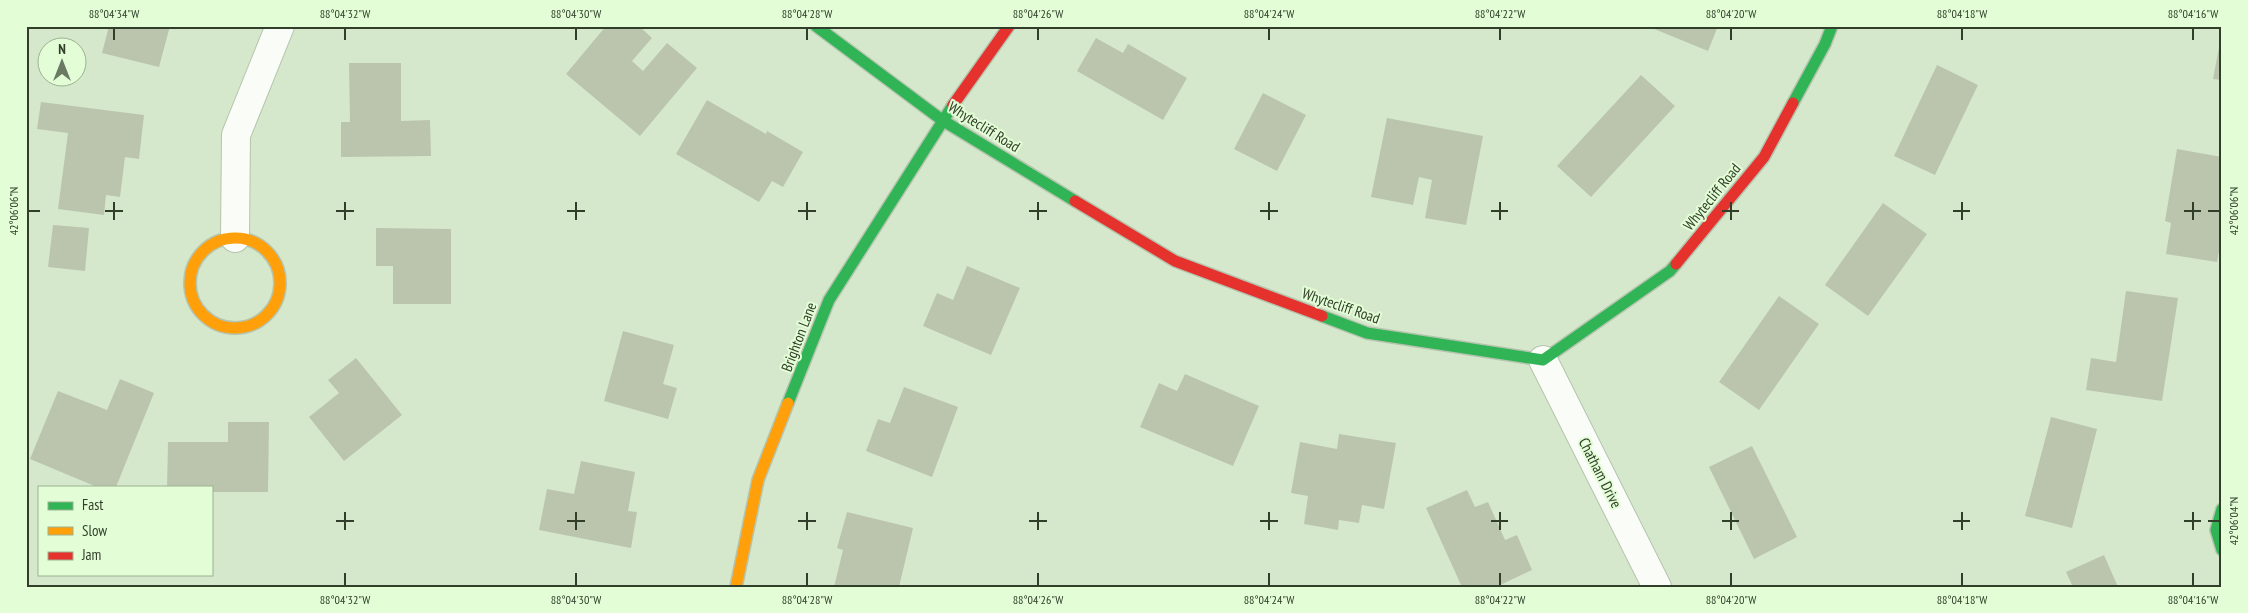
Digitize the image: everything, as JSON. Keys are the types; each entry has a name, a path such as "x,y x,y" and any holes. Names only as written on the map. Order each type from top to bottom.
{"street":[{"path":"235,238 236,136 280,26"},
{"name":"Whytecliff Road","path":"816,26 942,120 1175,260 1368,333 1543,360 1670,271 1764,157 1825,44 1832,26"},
{"name":"Brighton Lane","path":"736,587 758,480 829,300 942,120 1009,26"},
{"path":"235,238 252,242 268,252 277,266 281,283 277,301 268,315 252,325 235,329 218,325 203,315 193,301 190,283 193,266 203,252 218,242 235,238"},
{"name":"Chatham Drive","path":"1543,360 1657,587"},
{"path":"2222,509 2217,518 2216,534 2222,550"}],"building":[{"path":"109,26 170,26 159,67 102,53"},
{"path":"606,26 639,26 652,38 632,61 643,71 667,43 697,68 640,136 566,74"},
{"path":"1647,26 1718,26 1708,51"},
{"path":"2222,37 2222,80 2213,79"},
{"path":"1096,38 1123,53 1128,44 1187,78 1163,120 1077,71"},
{"path":"349,63 401,63 401,121 430,120 431,156 341,157 341,122 350,122"},
{"path":"1937,65 1978,85 1935,175 1894,156"},
{"path":"1641,75 1675,106 1591,197 1557,166"},
{"path":"1263,93 1306,115 1277,171 1234,149"},
{"path":"707,100 766,134 767,131 803,152 783,187 772,181 759,202 676,154"},
{"path":"41,102 144,115 139,159 125,157 120,197 106,195 104,215 58,209 68,133 37,129"},
{"path":"1387,118 1483,136 1466,225 1425,218 1432,180 1419,177 1413,205 1371,197"},
{"path":"2177,149 2222,157 2222,235 2217,262 2166,254 2171,223 2165,221"},
{"path":"1883,203 1927,234 1868,316 1825,285"},
{"path":"53,225 89,228 85,271 48,267"},
{"path":"376,228 451,229 451,304 393,304 393,266 376,266"},
{"path":"967,266 1020,288 991,355 923,326 937,293 953,300"},
{"path":"2126,291 2178,298 2162,401 2086,390 2091,358 2116,362"},
{"path":"1779,296 1819,324 1759,410 1719,382"},
{"path":"623,331 674,345 663,384 677,388 668,419 604,401"},
{"path":"356,358 402,415 344,461 309,417 339,393 328,380"},
{"path":"1185,374 1259,406 1233,466 1140,427 1159,383 1177,391"},
{"path":"120,379 154,393 116,486 95,486 30,459 58,391 107,410"},
{"path":"904,387 958,407 932,477 866,451 878,419 890,423"},
{"path":"2051,417 2097,429 2072,528 2025,516"},
{"path":"228,422 269,422 268,492 212,492 212,486 167,486 168,442 228,442"},
{"path":"1339,434 1396,443 1384,509 1362,505 1359,523 1339,520 1338,530 1304,524 1308,496 1291,493 1300,442 1337,449"},
{"path":"1752,446 1797,537 1754,559 1709,467"},
{"path":"581,461 635,472 628,511 637,512 631,548 539,530 547,489 574,494"},
{"path":"1467,490 1475,507 1488,502 1505,540 1517,535 1532,570 1496,587 1462,587 1426,508"},
{"path":"847,512 913,528 899,587 834,587 843,550 837,548"},
{"path":"2104,555 2118,587 2073,587 2066,572"}],"traffic: fast":[{"path":"816,26 942,120 1075,201"},
{"path":"1793,103 1825,44 1832,26"},
{"path":"788,403 829,300 953,105"},
{"path":"1322,316 1367,333 1543,360 1670,271 1676,264"},
{"path":"2222,509 2216,530 2222,550"}],"traffic: slow":[{"path":"235,238 252,242 267,251 276,266 280,283 276,300 267,315 252,324 235,328 218,324 203,315 194,300 190,283 194,266 203,251 218,242 235,238"},
{"path":"736,587 758,480 788,403"}],"traffic: jam":[{"path":"953,105 1009,26"},
{"path":"1676,264 1764,157 1793,103"},
{"path":"1075,201 1175,261 1322,316"}]}
